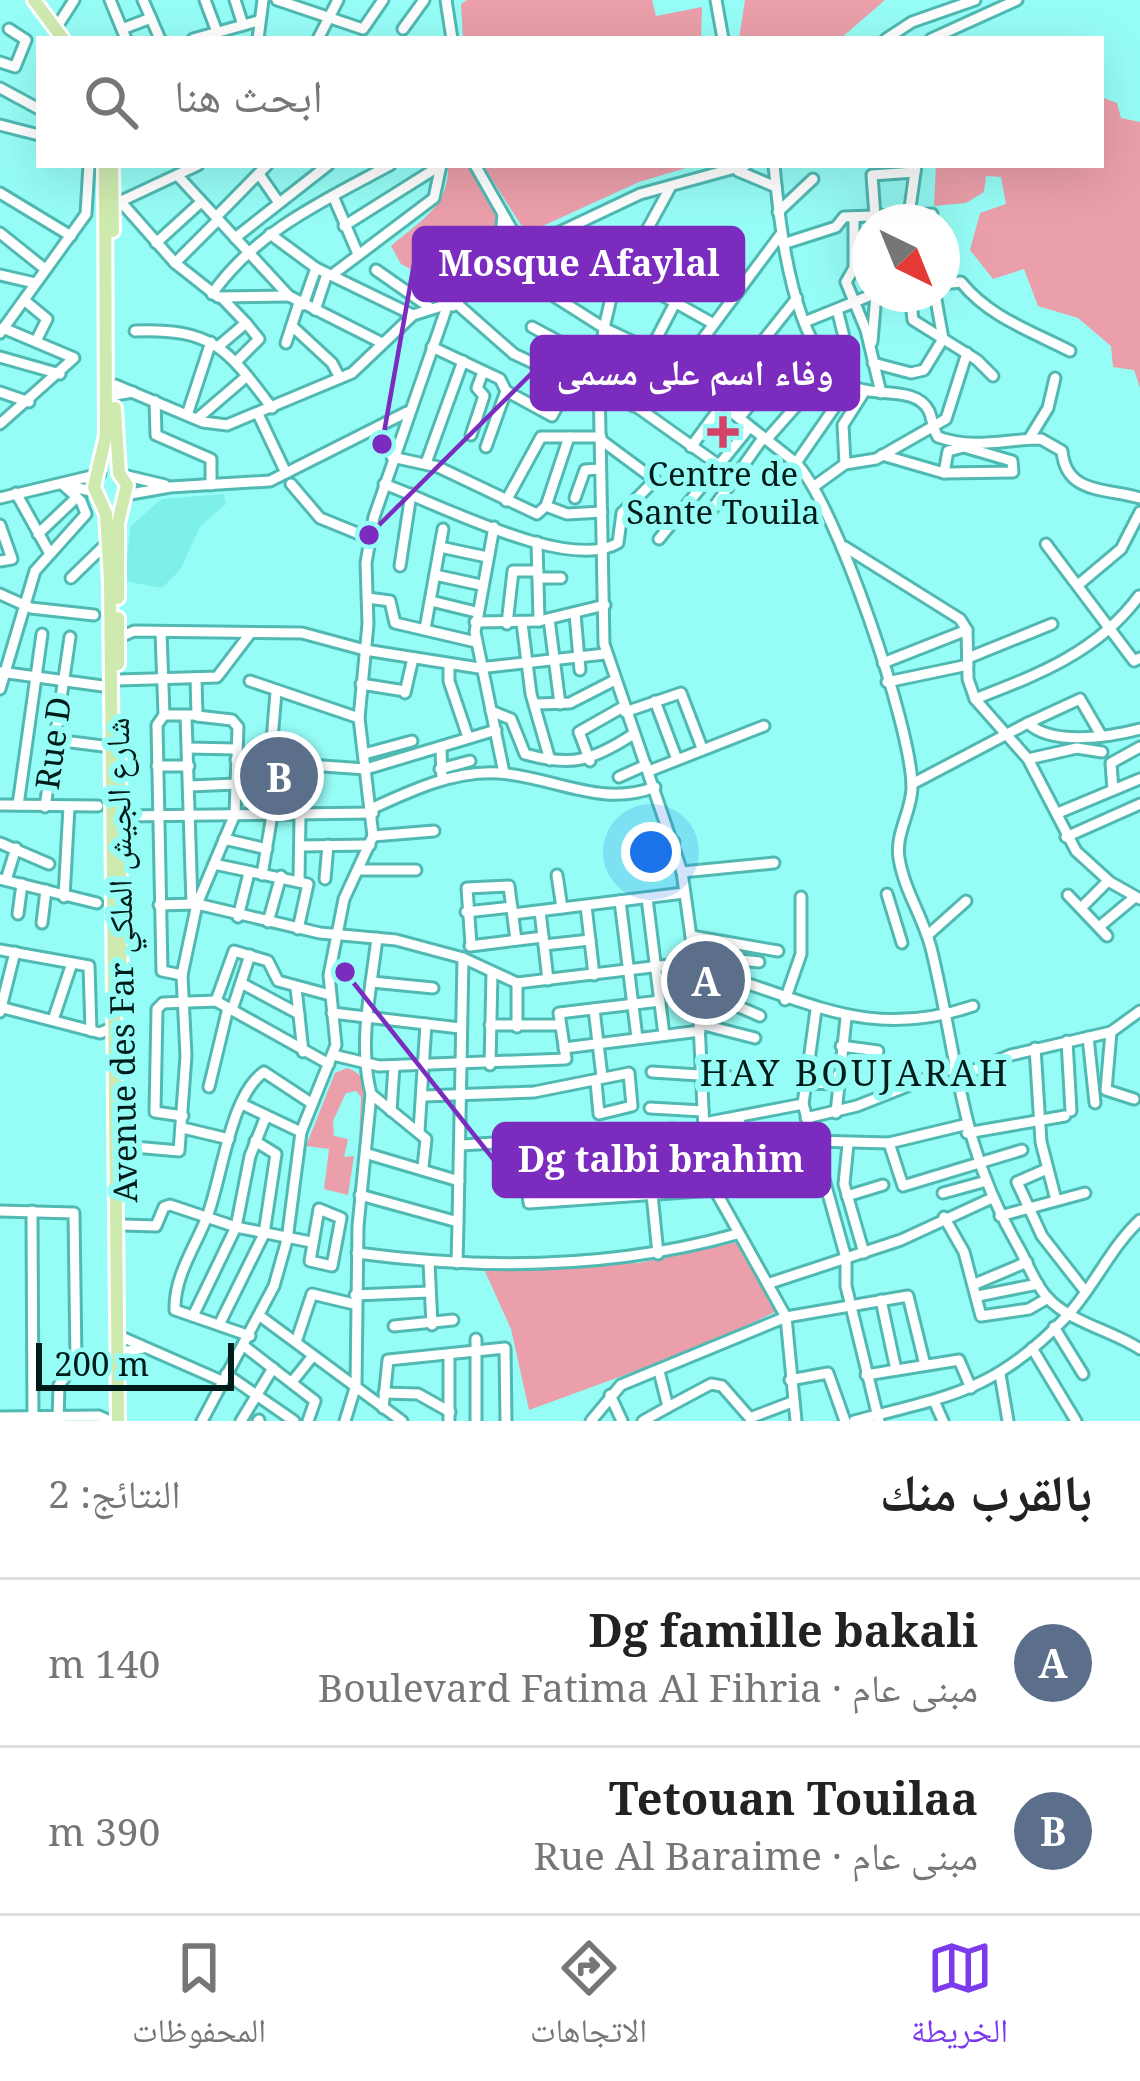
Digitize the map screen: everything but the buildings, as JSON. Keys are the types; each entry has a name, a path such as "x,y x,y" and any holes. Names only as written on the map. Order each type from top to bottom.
{"main road":[{"path":"38,0 60,22 65,36"},
{"path":"38,0 64,36"},
{"path":"108,168 107,412 98,496 124,497"},
{"path":"101,474 121,474 115,390 118,203 109,168"},
{"name":"Avenue des Far شارع الجيش الملكي","path":"114,1417 111,747 124,497 121,474"},
{"name":"Avenue des Far شارع الجيش الملكي","path":"98,496 109,541 122,816 124,1345 114,1417"}],"street":[{"path":"60,22 74,0"},
{"path":"110,0 124,34 151,18"},
{"path":"143,0 159,36"},
{"path":"205,0 217,32"},
{"path":"235,0 243,25"},
{"path":"258,36 263,0"},
{"path":"277,0 363,29 383,0"},
{"path":"320,36 338,0"},
{"path":"403,28 424,0"},
{"path":"446,0 452,36"},
{"path":"716,0 722,36"},
{"path":"890,36 905,25 975,0"},
{"path":"937,36 1017,0"},
{"path":"204,36 259,21"},
{"path":"905,25 925,36"},
{"path":"0,62 15,67 26,40 9,29"},
{"path":"0,88 36,107"},
{"path":"0,125 36,134"},
{"path":"0,424 73,361 71,353 2,326 89,208 89,168"},
{"path":"193,168 118,203 259,339 236,362"},
{"path":"235,238 320,168"},
{"path":"218,296 248,250 384,168"},
{"path":"344,226 436,168"},
{"path":"358,254 434,198 440,168"},
{"path":"477,168 503,215 512,263 604,328 651,349 796,463 815,485 845,547 883,663 912,784 898,852 928,935 965,1129 983,1182 1048,1298 1068,1315 1140,1349"},
{"path":"202,1421 260,1316 287,1240 301,1132 331,1059 330,995 337,936 344,899 371,841 373,810 359,718 369,538 406,412 450,307 510,245 543,237 671,186 742,168 776,188"},
{"path":"774,168 782,239 797,298 830,369 850,385 864,392 916,400 928,410 938,437 966,444 1014,445 1029,439 1048,408 1055,378"},
{"path":"875,204 870,170 915,168 910,204"},
{"path":"175,262 263,170 277,200"},
{"path":"178,177 297,301 382,343"},
{"path":"365,178 377,202"},
{"path":"778,212 812,178"},
{"path":"671,186 614,289 604,328 599,394 605,654 682,872 698,989 704,1127 714,1185 786,1317 796,1421"},
{"path":"0,193 71,236"},
{"path":"286,343 297,301 325,272 357,260 333,196"},
{"path":"156,243 201,202"},
{"path":"679,370 782,239 852,218"},
{"path":"0,233 45,268"},
{"path":"270,234 325,272 413,315"},
{"path":"266,268 286,246"},
{"path":"376,270 429,308"},
{"path":"315,310 325,272"},
{"path":"0,275 35,283"},
{"path":"960,282 980,304 1033,337 1070,351"},
{"path":"662,295 712,323"},
{"path":"218,296 297,301"},
{"path":"692,447 755,351 797,298"},
{"path":"24,300 46,317 36,341"},
{"path":"651,349 675,303"},
{"path":"807,321 852,304"},
{"path":"115,390 133,392 222,426 360,368 413,315 450,307 506,349 599,394"},
{"path":"837,308 848,353"},
{"path":"860,312 872,349"},
{"path":"874,312 873,363 881,394"},
{"path":"912,312 913,320 967,353 992,376"},
{"path":"873,363 918,373 943,339 938,312"},
{"path":"192,417 216,344 246,323"},
{"path":"292,326 332,363 340,378"},
{"path":"532,327 601,364"},
{"path":"135,331 216,344 272,408"},
{"path":"739,418 782,367 816,346"},
{"path":"432,347 500,379 503,396 486,447"},
{"path":"755,351 782,367"},
{"path":"815,485 845,464 882,455 951,413 967,353"},
{"path":"0,357 60,374"},
{"path":"426,463 463,361"},
{"path":"634,406 668,362"},
{"path":"704,521 764,439 830,369"},
{"path":"483,373 477,388 484,396 503,396 554,416 571,381"},
{"path":"192,417 247,376"},
{"path":"599,380 734,482"},
{"path":"796,463 850,385"},
{"path":"0,392 29,402"},
{"path":"845,464 843,425 864,392"},
{"path":"471,435 484,396"},
{"path":"155,401 156,435 211,459 211,485"},
{"path":"124,497 170,487 289,478 406,412"},
{"path":"258,414 289,478 320,518 369,538"},
{"path":"380,427 400,438"},
{"path":"658,539 749,428"},
{"path":"384,484 537,542 603,550 619,543 622,513 655,480 601,438 542,437 506,501"},
{"path":"392,457 426,463 537,514 546,506 569,437"},
{"path":"1029,439 1059,448 1068,475 1083,486 1140,498"},
{"path":"882,455 944,473 1009,475 1014,465 964,446 948,452 944,473"},
{"path":"575,498 584,470 600,469"},
{"path":"0,499 101,474"},
{"path":"121,474 170,487"},
{"path":"64,485 98,496"},
{"path":"0,688 5,644 23,603 49,553 86,514 64,485"},
{"path":"16,493 49,553"},
{"path":"400,566 411,494"},
{"path":"479,520 491,494"},
{"path":"38,534 77,497"},
{"path":"546,506 567,514 602,512"},
{"path":"1078,584 1121,549 1140,512"},
{"path":"0,526 12,559 0,561"},
{"path":"494,526 475,617 476,642 504,773"},
{"path":"425,629 443,529"},
{"path":"71,578 109,541"},
{"path":"537,542 544,620 560,704"},
{"path":"1046,544 1134,661 1140,658"},
{"path":"440,547 487,557"},
{"path":"845,547 950,612 967,630 975,699 1028,759 1066,837 1108,881 1138,898 1103,931 1068,896"},
{"path":"507,624 512,571 561,578"},
{"path":"435,575 481,585"},
{"path":"0,594 23,603 94,615"},
{"path":"975,699 1057,668 1113,628 1139,596"},
{"path":"368,598 390,601 392,621 476,642"},
{"path":"430,601 507,624 605,605"},
{"path":"574,614 580,670"},
{"path":"522,623 550,760"},
{"path":"886,682 968,661 1052,624"},
{"path":"118,630 302,633 365,650 479,668 605,654"},
{"path":"883,663 967,630"},
{"path":"161,632 164,716 157,725 157,766 162,971 182,975"},
{"path":"18,805 42,634"},
{"path":"2,672 114,684 196,678 220,674 249,635"},
{"name":"Rue D","path":"45,807 70,637"},
{"path":"361,683 405,693 413,658"},
{"path":"449,664 449,681 468,736"},
{"path":"123,1145 176,1154 183,1122 182,975 194,904 188,748 196,678"},
{"path":"250,681 359,718"},
{"path":"537,704 560,704 613,681"},
{"path":"270,764 276,692"},
{"path":"590,761 579,731 624,710 681,693 702,748"},
{"path":"912,784 1080,699 1101,735"},
{"path":"655,701 676,758"},
{"path":"491,711 512,719 522,752 550,760 590,761 632,735"},
{"path":"164,716 235,722 235,814 194,904"},
{"path":"1028,723 1041,734 1101,735 1140,729"},
{"path":"619,777 764,726"},
{"path":"188,748 270,764 366,770 496,730"},
{"path":"55,740 111,747"},
{"path":"364,754 412,741"},
{"path":"1113,790 1112,763 1140,747"},
{"path":"1028,759 1077,748 1102,752"},
{"path":"441,749 441,774"},
{"path":"122,816 373,810 470,760"},
{"path":"157,766 189,766"},
{"path":"441,774 504,773 591,795 634,796 655,787"},
{"path":"1058,813 1140,779"},
{"path":"189,786 236,784"},
{"path":"1066,837 1140,804"},
{"path":"0,805 98,806"},
{"path":"64,897 69,807"},
{"path":"262,875 272,815"},
{"path":"299,880 300,815"},
{"path":"300,846 434,831"},
{"path":"224,839 266,849"},
{"path":"634,841 674,842"},
{"path":"0,843 49,864"},
{"path":"325,879 328,845"},
{"path":"16,848 3,879 98,903"},
{"path":"682,872 774,862"},
{"path":"214,864 299,880 309,887 303,932"},
{"path":"359,870 416,870"},
{"path":"238,917 249,872"},
{"path":"557,874 562,908"},
{"path":"268,922 281,876"},
{"path":"1081,908 1108,881"},
{"path":"18,914 22,884"},
{"path":"471,945 467,888 505,884 516,940"},
{"path":"42,923 46,890"},
{"path":"466,913 540,911 684,893"},
{"path":"887,894 902,943"},
{"path":"785,1000 801,954 801,897"},
{"path":"647,898 664,1035"},
{"path":"928,935 966,901"},
{"path":"620,902 637,1038"},
{"path":"159,905 194,904 303,932 377,938 459,956 518,983 694,962 759,962"},
{"path":"586,905 593,974"},
{"path":"894,915 917,908"},
{"path":"540,911 548,980"},
{"path":"691,936 778,951"},
{"path":"345,1421 356,1385 357,1253 371,1094 365,1066 377,938"},
{"path":"457,1263 462,1145 459,956 471,945 590,940"},
{"path":"0,950 90,968 88,1031"},
{"path":"14,952 1,1009 88,1031 107,1034 114,1027"},
{"path":"216,1001 229,954 269,961 272,977 330,995"},
{"path":"209,1087 250,955"},
{"path":"694,962 785,1000 846,1018 945,1016 973,1006"},
{"path":"53,1020 72,963"},
{"path":"490,1065 492,973"},
{"path":"372,982 434,988"},
{"path":"242,983 299,1014"},
{"path":"517,1027 518,983"},
{"path":"296,988 303,1052"},
{"path":"698,989 760,1016"},
{"path":"230,1139 155,1112 157,1008 184,1001 216,1001 303,1052 365,1066 566,1059 560,1019"},
{"path":"490,1025 517,1027 594,1009 660,1001"},
{"path":"424,1096 509,1094 599,1079 629,1073 632,1106 599,1114 599,1079 598,1043 594,1009"},
{"path":"816,1010 803,1104 846,1258 878,1418"},
{"path":"332,1013 460,1028"},
{"path":"806,1118 836,1113 1034,1048 1111,1032 1138,1017"},
{"path":"836,1113 846,1018"},
{"path":"419,1132 426,1024"},
{"path":"564,1048 700,1027 755,1038"},
{"path":"88,1031 115,1052"},
{"path":"1111,1032 1106,1090 1134,1099"},
{"path":"1088,1037 1095,1103"},
{"path":"710,1166 813,1142 889,1143 1068,1113 1067,1041"},
{"path":"841,1046 878,1051"},
{"path":"1034,1048 1040,1120 1055,1200"},
{"path":"157,1054 186,1056"},
{"path":"391,1111 394,1066"},
{"path":"308,1421 315,1401 247,1341 220,1324 173,1307 180,1289 178,1278 207,1216 242,1104 262,1072 311,1103"},
{"path":"652,1072 730,1077"},
{"path":"806,1083 868,1078"},
{"path":"371,1094 428,1144 423,1167"},
{"path":"242,1104 301,1132"},
{"path":"462,1145 704,1127 803,1104"},
{"path":"650,1108 703,1111"},
{"path":"664,1109 675,1192"},
{"path":"193,1316 236,1227 255,1141 266,1116"},
{"path":"739,1119 749,1158"},
{"path":"640,1130 658,1254"},
{"path":"611,1132 616,1196"},
{"path":"580,1134 587,1198"},
{"path":"551,1136 556,1200"},
{"path":"521,1138 527,1201 675,1192 754,1175"},
{"path":"220,1324 264,1234 275,1152 255,1141"},
{"path":"889,1143 904,1186 1022,1150"},
{"path":"848,1144 848,1196 864,1253"},
{"path":"368,1154 459,1181"},
{"path":"1047,1168 1018,1179 1025,1208 1066,1273 1084,1291"},
{"path":"943,1193 983,1182"},
{"path":"848,1196 884,1185"},
{"path":"1000,1216 1085,1193"},
{"path":"360,1195 458,1222"},
{"path":"770,1283 864,1253 990,1199"},
{"path":"124,1226 156,1226 168,1205 236,1227 311,1242"},
{"path":"316,1210 340,1216 334,1265 311,1264 311,1242 316,1210"},
{"path":"0,1211 72,1212 74,1219 76,1363 59,1384 58,1419"},
{"path":"32,1211 33,1419"},
{"path":"944,1217 977,1290 981,1316 1029,1309 1048,1298"},
{"path":"854,1421 935,1403 1000,1374 1068,1315 1140,1220"},
{"path":"357,1253 429,1262 548,1264 658,1254 737,1234"},
{"path":"429,1262 432,1324"},
{"path":"977,1290 1027,1262"},
{"path":"210,1277 237,1288"},
{"path":"977,1290 1038,1284"},
{"path":"180,1289 200,1299"},
{"path":"296,1342 312,1294 355,1300 429,1292"},
{"path":"591,1421 621,1385 786,1317 881,1300 911,1298 925,1365"},
{"path":"881,1300 896,1370"},
{"path":"260,1316 402,1421"},
{"path":"394,1326 453,1320"},
{"path":"1054,1327 1084,1374"},
{"path":"476,1339 476,1421"},
{"path":"124,1345 224,1377 295,1421"},
{"path":"383,1408 387,1361 505,1348 506,1421"},
{"path":"1031,1348 1076,1420"},
{"path":"292,1382 312,1357"},
{"path":"448,1357 449,1416"},
{"path":"866,1375 959,1360 971,1388"},
{"path":"241,1421 273,1368"},
{"path":"658,1370 668,1407"},
{"path":"790,1380 828,1373 845,1421"},
{"path":"1000,1374 1008,1421"},
{"path":"644,1421 711,1384 722,1386 750,1418 792,1402"},
{"path":"384,1393 418,1394 449,1416"},
{"path":"610,1395 622,1421"},
{"path":"935,1403 944,1421"},
{"path":"0,1416 114,1417"}],"shaded area":[{"path":"467,0 652,0 656,16 702,7 701,36 463,36 461,4"},
{"path":"745,0 885,0 843,36 739,36"},
{"path":"1104,98 1117,103 1121,118 1140,122 1140,388 1134,370 1113,367 1111,346 1078,318 1038,306 1024,269 993,279 970,250 980,213 1006,204 1001,177 986,176 984,192 966,203 934,204 936,168 1104,168"},
{"path":"448,168 472,168 499,222 488,252 447,290 401,264 391,246 438,202"},
{"path":"485,168 686,168 639,182 536,229 521,225"},
{"path":"224,494 226,504 200,527 180,570 162,588 124,581 131,526 161,499"},
{"path":"347,1068 364,1081 369,1101 366,1147 359,1142 361,1097 356,1091 346,1093 333,1121 334,1136 348,1139 344,1157 354,1156 348,1195 324,1189 329,1149 306,1146 335,1073"},
{"path":"738,1242 779,1310 704,1346 529,1410 511,1329 483,1267 639,1263"}],"place":[{"name":"Centre de Sante Touila","path":"723,432"},
{"name":"Mosque Afaylal","path":"382,444"},
{"name":"وفاء اسم على مسمى","path":"369,535"},
{"name":"Tetouan Touilaa","path":"279,776"},
{"name":"Dg talbi brahim","path":"345,972"},
{"name":"Dg famille bakali","path":"706,980"}],"district":[{"name":"HAY BOUJARAH","path":"855,1073"}]}
